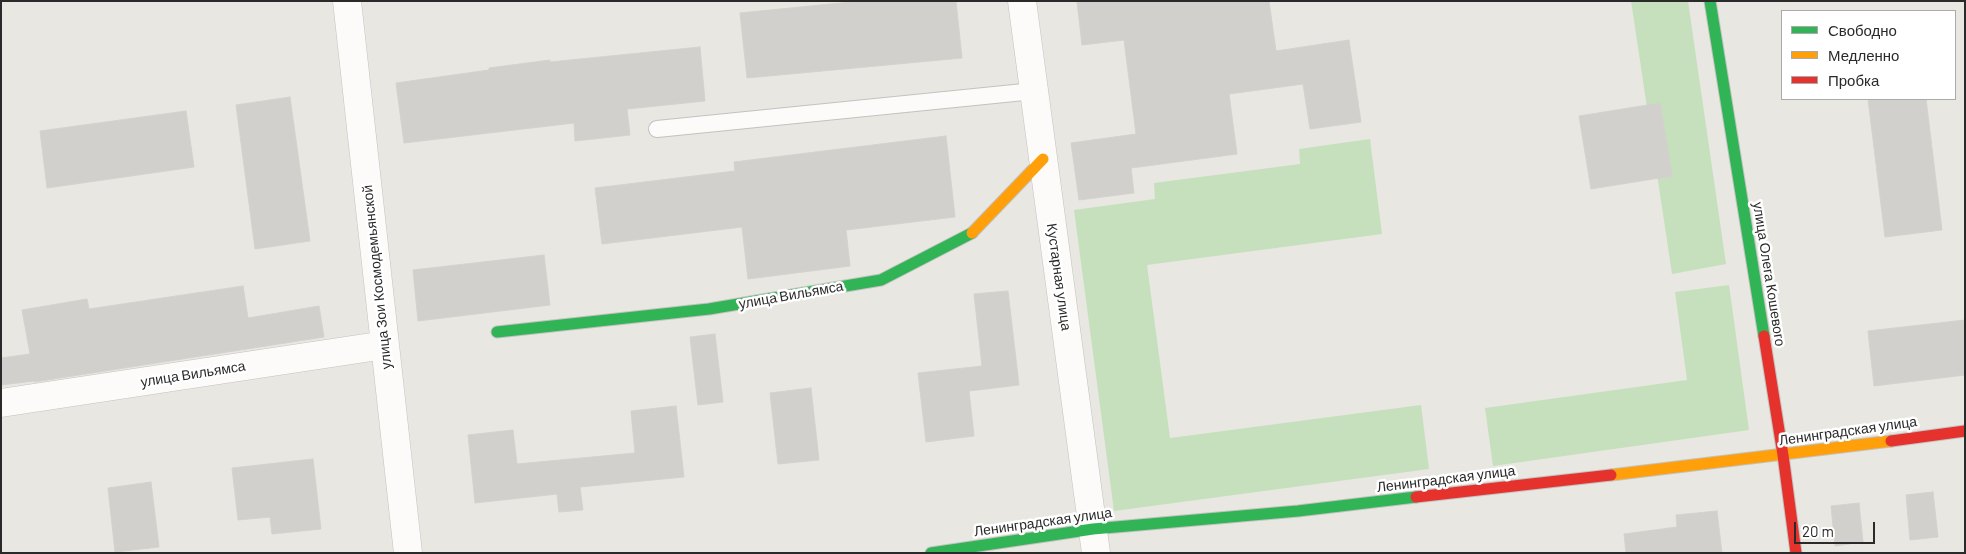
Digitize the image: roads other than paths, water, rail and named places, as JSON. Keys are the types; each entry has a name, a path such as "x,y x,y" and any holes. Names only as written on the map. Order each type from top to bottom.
{"street":[{"name":"улица Зои Космодемьянской","path":"346,1 408,553"},
{"name":"Кустарная улица","path":"1022,1 1095,541"},
{"name":"улица Олега Кошевого","path":"1710,1 1783,455 1796,553"},
{"name":"улица Вильямса","path":"497,332 709,310 881,280 975,232 1043,159"},
{"name":"улица Вильямса","path":"1,403 385,345"},
{"name":"Ленинградская улица","path":"931,553 1095,541 1298,511 1783,455 1965,431"}],"lane":[{"path":"657,129 1034,92"}]}
